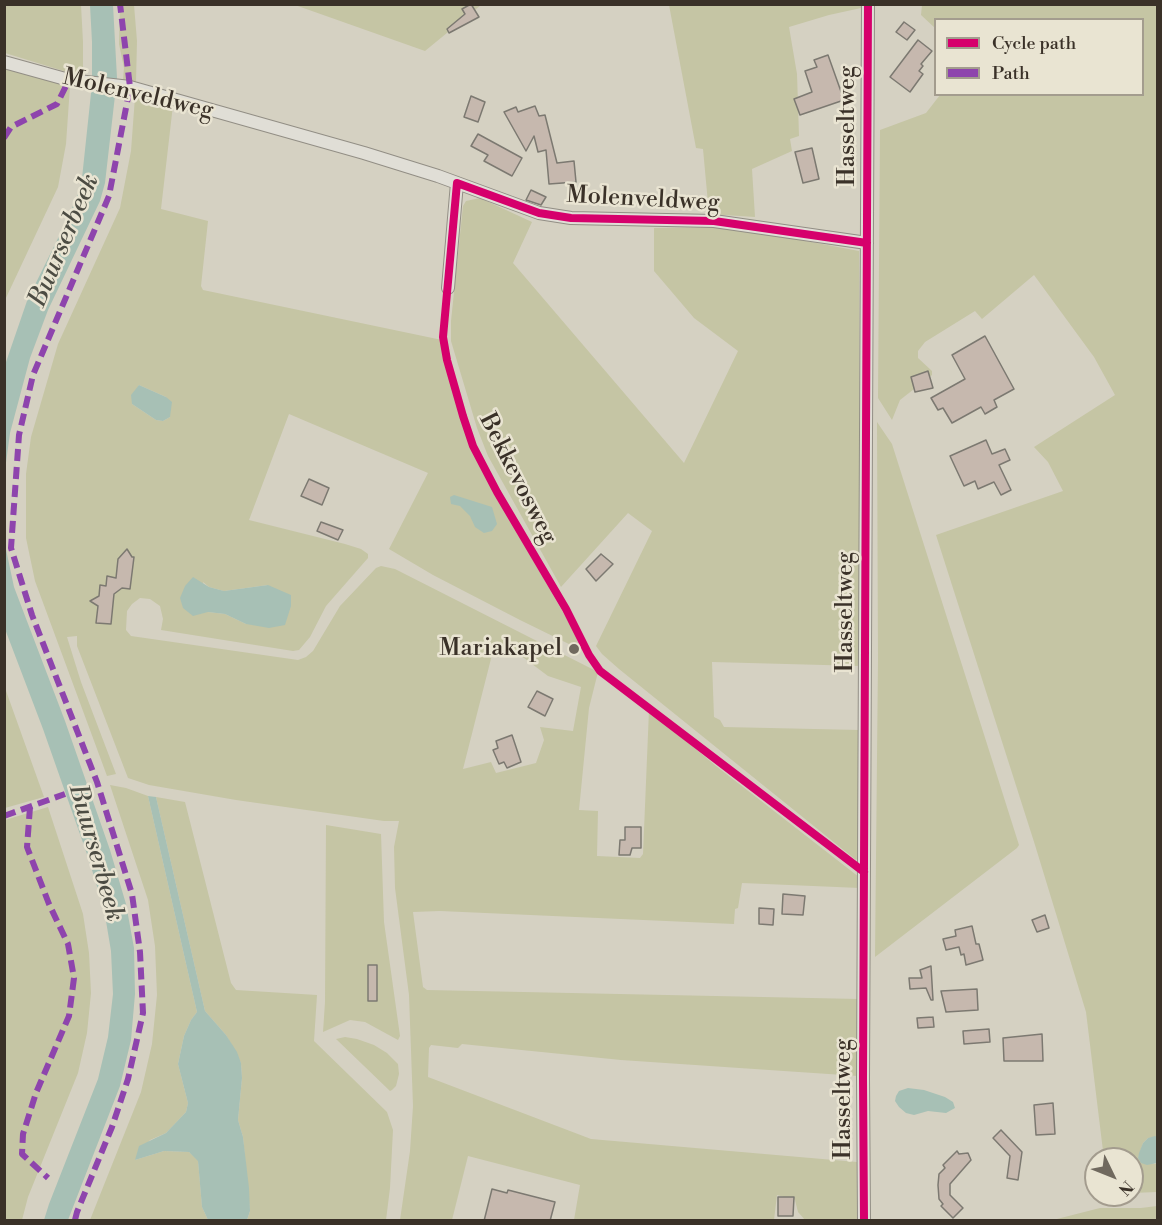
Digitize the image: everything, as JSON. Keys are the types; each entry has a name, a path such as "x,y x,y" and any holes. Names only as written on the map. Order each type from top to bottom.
{"street":[{"name":"Hasseltweg","path":"864,1221 868,4"},
{"name":"Molenveldweg","path":"4,62 69,80 124,87 364,153 539,213 572,218 714,221 867,243"},
{"path":"448,288 457,183"}],"shaded area":[{"path":"4,5 81,5 83,77 5,53"},
{"path":"120,5 134,5 137,41 136,82 123,80 124,68 119,44"},
{"path":"295,5 481,5 425,51"},
{"path":"669,5 861,5 861,8 789,27 797,74 799,136 790,139 792,151 752,169 755,217 709,214 703,149 696,148"},
{"path":"922,5 1157,5 1158,1137 1148,1138 1142,1147 1103,1147 1086,1012 936,535 1063,491 1048,462 1034,447 1115,395 1094,357 1034,275 982,319 975,311 925,342 918,351 918,358 932,371 932,375 900,400 892,420 878,398 880,130 926,113 939,96 1144,96 1144,18 934,18 934,27 921,15"},
{"path":"4,68 70,86 66,144 58,187 5,300"},
{"path":"135,97 173,105 161,209 208,221 201,286 203,290 442,340 455,398 469,439 522,541 576,635 578,644 573,646 520,620 433,575 389,549 428,473 289,414 249,520 361,549 368,554 368,558 326,606 310,637 299,650 293,651 161,630 163,619 160,606 150,599 140,598 127,611 126,630 131,636 298,660 313,651 340,606 376,568 381,566 395,569 598,672 589,708 579,810 598,811 597,856 640,858 643,854 649,710 716,766 859,877 860,888 742,883 738,908 735,909 734,924 440,911 413,912 423,987 427,990 859,999 858,1076 621,1060 462,1044 458,1048 431,1045 428,1077 591,1139 857,1162 857,1220 805,1220 798,1212 795,1200 777,1195 774,1220 574,1220 580,1185 468,1156 452,1220 400,1220 410,1151 413,1106 409,995 395,888 394,847 399,821 384,821 236,800 149,785 128,778 77,646 77,636 67,637 81,682 116,774 107,776 35,581 26,538 26,474 31,437 58,344 120,208 131,151","holes":["139,385 166,397 170,417 163,421 156,420 132,404","203,582 209,587 224,591 268,585 246,624 225,614 208,612","495,643 520,655 548,676 581,687 573,731 540,727 544,740 536,763 496,773 491,762 463,769"]},
{"path":"480,198 532,222 513,263 684,463 738,351 694,318 654,271 654,228 719,227 748,230 859,251 861,666 712,662 714,717 720,720 724,727 860,730 858,858 856,860 619,669 596,646 652,531 628,513 561,587 488,456 477,428 451,341 463,206 466,201"},
{"path":"877,422 892,444 1019,845 875,957 878,659"},
{"path":"5,688 44,797 4,808"},
{"path":"110,785 148,796 197,1012 184,1036 178,1064 188,1103 186,1112 166,1133 150,1140 135,1160 164,1151 189,1152 198,1160 202,1207 208,1220 90,1220 141,1092 152,1044 157,995 155,946 148,900"},
{"path":"156,797 185,802 231,983 236,990 317,995 314,1041 387,1112 393,1130 386,1220 247,1220 250,1211 243,1137 238,1120 241,1063 226,1035 205,1011"},
{"path":"48,807 83,914 89,953 91,993 87,1033 78,1073 28,1197 22,1220 5,1220 5,820"},
{"path":"326,825 381,834 384,922 400,1036 398,1040 365,1022 350,1020 323,1032"},
{"path":"345,1037 374,1045 398,1064 399,1074 396,1086 392,1090 390,1091 336,1039"},
{"path":"1144,1160 1157,1163 1157,1192 1144,1193"},
{"path":"1157,1206 1157,1220 1053,1220 1100,1208"}],"water":[{"name":"Buurserbeek","path":"90,5 113,5 117,78 105,183 100,201 48,310 30,358 10,433 5,470 5,365 27,301 67,220 82,178 92,84"},
{"path":"139,385 172,402 170,417 163,421 156,420 132,404 131,395"},
{"path":"454,495 492,507 497,524 492,531 484,533 475,527 470,516 460,506 451,504 450,497"},
{"name":"Buurserbeek","path":"4,540 14,587 65,721 110,850 126,904 134,948 135,994 131,1040 120,1086 68,1220 44,1220 98,1079 108,1037 113,994 111,951 104,909 88,857 5,629"},
{"path":"193,577 209,587 224,591 268,585 291,595 291,606 285,625 269,628 246,624 225,614 208,612 193,616 183,608 180,598 185,586"},
{"path":"148,796 156,797 205,1011 226,1035 241,1063 238,1120 243,1137 249,1188 250,1211 247,1220 208,1220 202,1207 198,1161 189,1152 164,1151 135,1160 139,1146 166,1133 186,1112 188,1103 178,1064 184,1036 197,1012"},
{"path":"908,1088 924,1090 945,1097 953,1102 955,1108 946,1113 928,1111 914,1115 906,1113 895,1101 899,1091"},
{"path":"1157,1137 1157,1163 1147,1165 1144,1164 1144,1147 1141,1147 1148,1138"}],"building":[{"path":"471,4 479,17 449,33 447,29 465,14 462,9"},
{"path":"904,22 915,30 907,40 896,32"},
{"path":"918,40 932,51 921,64 923,66 919,71 923,74 910,92 890,77"},
{"path":"828,55 844,100 800,115 794,99 812,92 805,71 817,67 814,60"},
{"path":"471,96 485,102 478,122 464,117"},
{"path":"535,106 539,116 545,115 557,163 574,161 576,182 549,184 546,150 538,152 534,136 526,151 504,112 516,107 518,112"},
{"path":"478,134 522,158 512,176 484,161 488,155 471,146"},
{"path":"812,148 819,179 803,183 795,152"},
{"path":"531,190 546,197 541,205 526,200"},
{"path":"985,336 1014,389 994,400 997,407 985,414 981,407 952,423 943,408 938,410 931,398 965,379 952,355"},
{"path":"928,371 933,388 915,392 911,377"},
{"path":"986,440 992,454 1005,449 1010,460 999,465 1011,490 1001,495 994,482 978,489 975,481 964,486 950,456"},
{"path":"309,479 329,488 322,505 301,496"},
{"path":"321,522 343,530 338,540 317,531"},
{"path":"127,549 134,557 130,589 122,588 114,594 111,624 96,623 98,606 90,601 99,596 100,585 106,586 107,576 116,578 118,559"},
{"path":"601,554 613,564 596,581 586,569"},
{"path":"537,691 553,699 545,716 528,707"},
{"path":"512,735 521,762 507,768 504,762 499,764 493,750 498,748 496,741"},
{"path":"625,827 641,827 641,848 632,848 630,855 619,855 620,840 625,840"},
{"path":"783,894 805,896 803,915 782,914"},
{"path":"759,908 774,909 773,925 759,924"},
{"path":"1045,915 1049,928 1037,932 1032,920"},
{"path":"972,926 983,960 966,965 964,954 961,955 959,947 946,950 943,939 956,936 955,930"},
{"path":"368,965 377,965 377,1001 368,1001"},
{"path":"931,966 933,1000 926,988 910,989 909,978 922,978 920,970"},
{"path":"977,989 978,1010 946,1012 941,991"},
{"path":"933,1017 934,1027 918,1028 917,1018"},
{"path":"989,1029 990,1042 964,1044 963,1031"},
{"path":"1042,1034 1043,1061 1004,1061 1003,1038"},
{"path":"1053,1103 1055,1134 1036,1135 1034,1105"},
{"path":"1001,1130 1022,1152 1018,1180 1007,1178 1010,1156 993,1138"},
{"path":"957,1151 959,1154 968,1153 971,1160 950,1184 950,1195 963,1208 953,1218 941,1206 943,1204 939,1199 938,1185 939,1174 945,1168 943,1165"},
{"path":"492,1189 507,1193 508,1190 555,1202 550,1221 484,1221"},
{"path":"778,1197 794,1197 793,1216 778,1216"}],"marked path":[{"path":"75,1220 112,1127 128,1079 143,1013 140,952 132,894 97,782 32,615 11,548 19,435 33,375 109,196 130,87 120,4"},
{"path":"4,138 11,127 57,104 69,80"},
{"path":"4,816 65,794"},
{"path":"30,807 27,847 49,904 68,944 74,978 69,1016 36,1093 23,1134 22,1154 48,1178"}],"cycle path":[{"path":"864,1220 868,4"},
{"name":"Bekkevosweg","path":"864,872 600,671 473,446 447,360 443,337 457,183 539,213 571,218 714,221 867,243"}],"place":[{"name":"Mariakapel","path":"574,649"}]}
